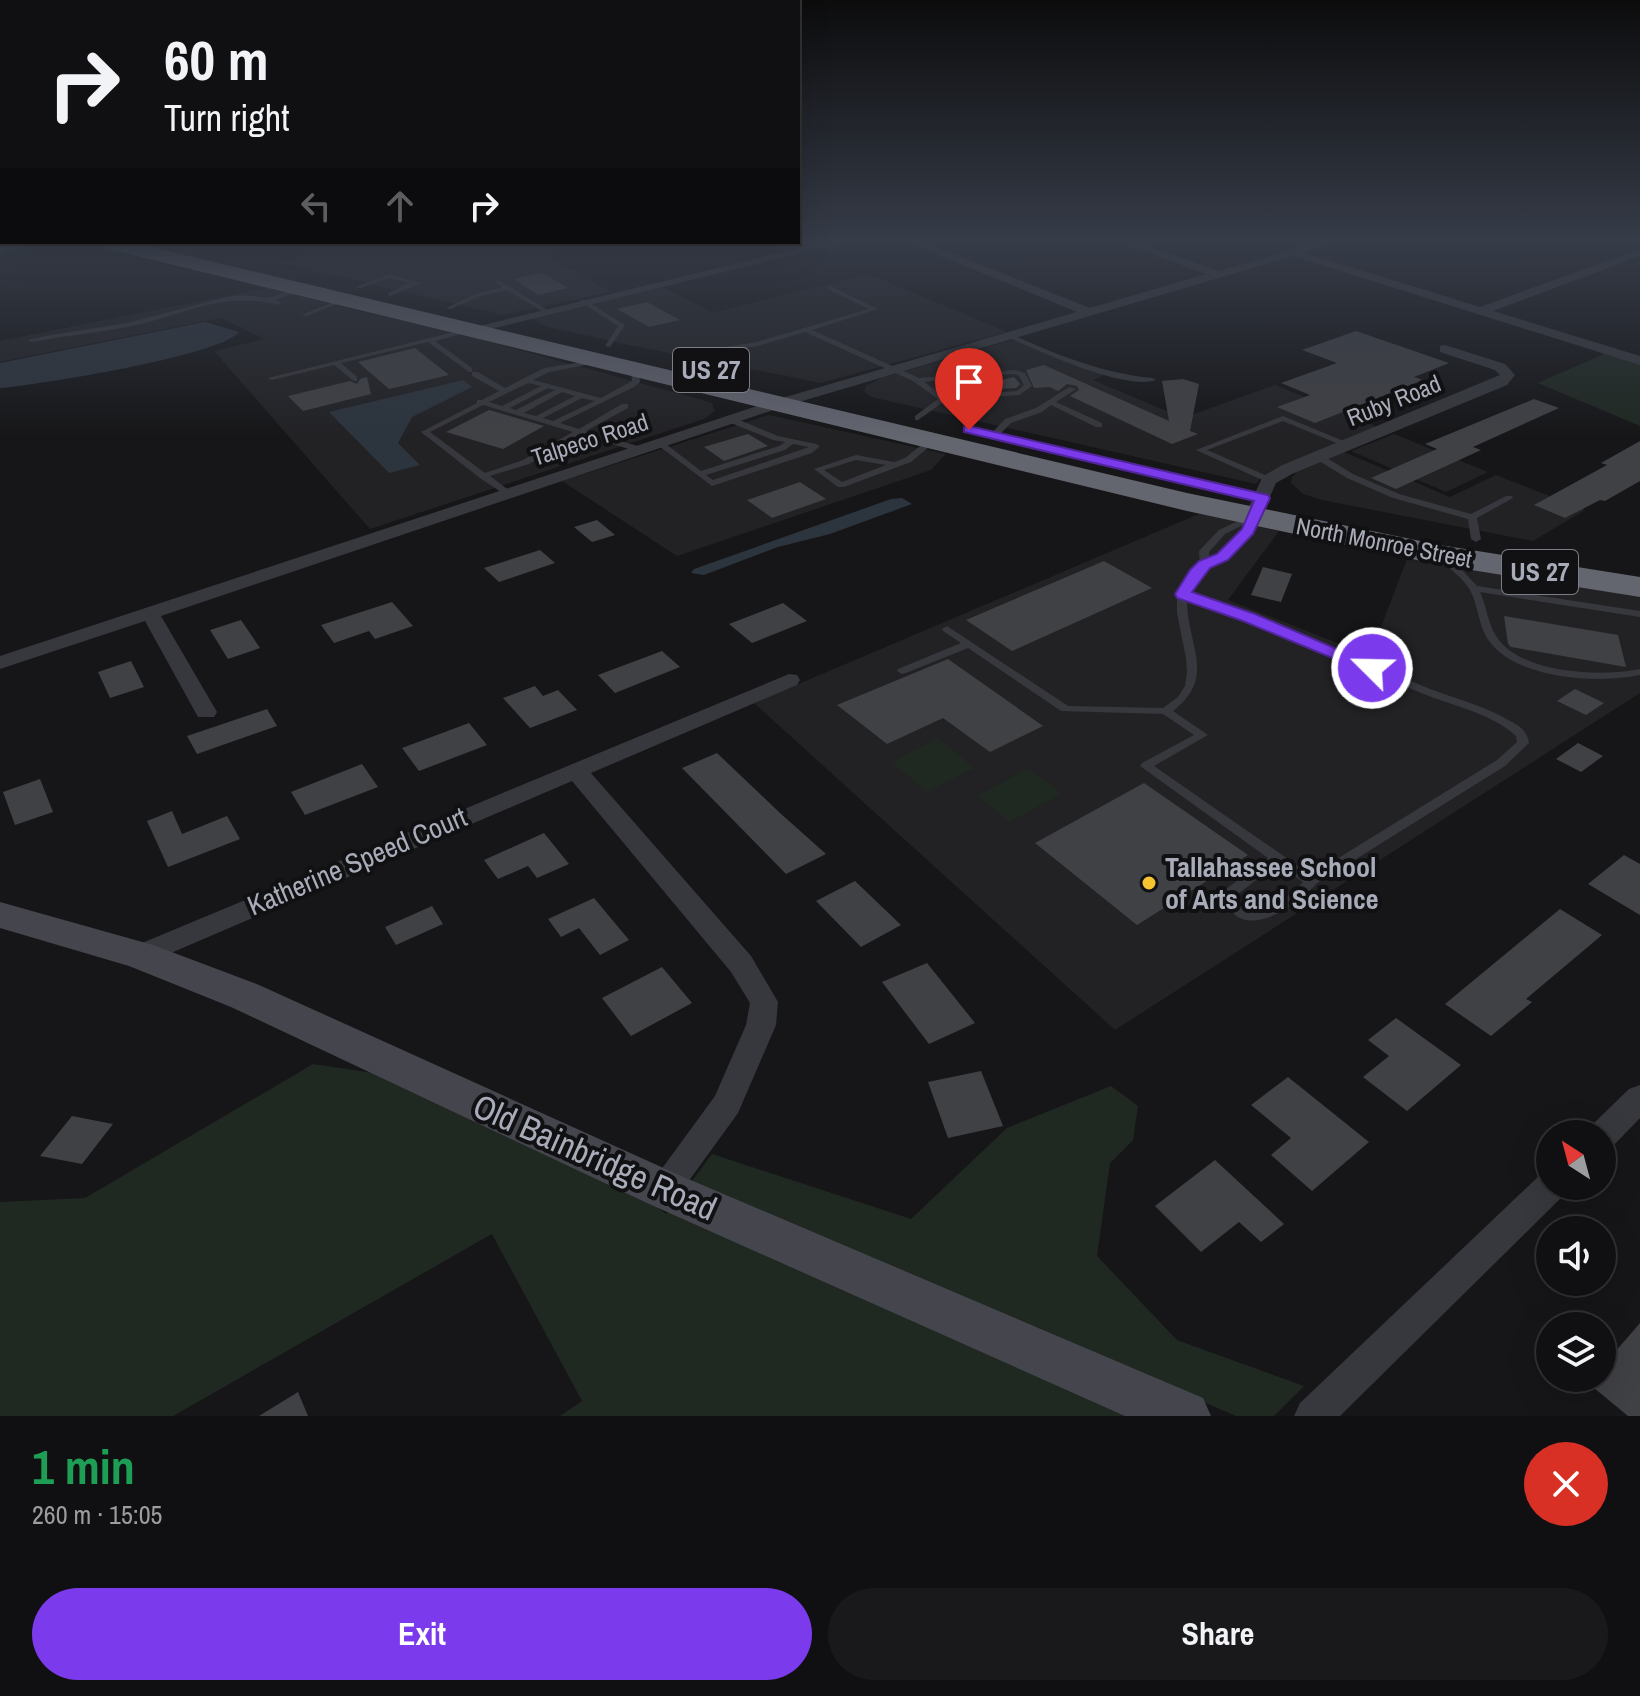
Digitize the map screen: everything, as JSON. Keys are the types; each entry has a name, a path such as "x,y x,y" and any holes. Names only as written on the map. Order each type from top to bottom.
{"highway":[{"name":"North Monroe Street","path":"395,305 551,360 604,354 683,363 814,393 925,429 994,435 1261,498 1440,555 1640,587"},
{"name":"North Monroe Street","path":"430,305 503,321 604,354 635,370 777,404 925,429 1261,498 1474,528 1640,565"},
{"path":"708,387 728,405 729,419"}],"main road":[{"name":"Old Bainbridge Road","path":"0,915 140,955 307,1023 663,1189 1185,1416"}],"street":[{"path":"470,330 565,305"},
{"path":"1071,305 1091,313"},
{"name":"Talpeco Road","path":"0,663 729,419 1118,305"},
{"path":"1461,305 1640,361"},
{"path":"1480,311 1496,305"},
{"name":"Ruby Road","path":"1261,498 1319,457 1502,382 1508,375 1500,367 1445,349"},
{"path":"150,613 206,712"},
{"name":"Katherine Speed Court","path":"140,955 789,680"},
{"path":"575,769 741,964 764,1002 761,1025 727,1104 663,1189"},
{"path":"1616,1122 1640,1098"},
{"path":"1313,1416 1537,1200"}],"lane":[{"path":"31,340 128,325 206,305"},
{"path":"304,315 334,305"},
{"path":"449,308 456,305"},
{"path":"536,305 544,310"},
{"path":"590,305 622,325 604,354"},
{"path":"683,363 713,350 758,344 875,309 867,305"},
{"path":"272,378 470,330"},
{"path":"808,331 918,380 943,399 1019,393 1028,386 1022,375 1015,372 918,380"},
{"path":"1010,336 1082,368 1116,377 1152,380"},
{"path":"431,341 472,372 504,391"},
{"path":"507,493 425,432 526,380 551,360"},
{"path":"336,363 354,379"},
{"path":"553,424 599,399 632,388 636,382 635,370"},
{"path":"954,376 970,396"},
{"path":"483,476 526,462 625,406 526,380"},
{"path":"503,409 547,386"},
{"path":"994,435 1008,421 1052,403 1072,389"},
{"path":"517,413 561,390"},
{"path":"536,419 582,395"},
{"path":"896,464 856,457 818,469 841,485 908,460 943,399"},
{"path":"480,402 638,449"},
{"path":"1052,403 1099,425"},
{"path":"1261,498 1200,450 1283,418 1349,445"},
{"path":"659,443 712,483 816,446 751,430 729,419"},
{"path":"700,474 782,448 792,441"},
{"path":"1319,457 1350,476 1474,528 1509,498"},
{"path":"1166,711 1184,696 1192,678 1183,594 1204,565 1222,557 1239,542 1248,530 1261,498"},
{"path":"1204,565 1204,551 1261,498"},
{"path":"1440,555 1474,588 1494,643 1507,653 1570,675 1610,678 1640,672"},
{"path":"1474,588 1640,614"},
{"path":"1183,594 1249,617 1462,705 1506,724 1522,735 1523,743 1501,763 1311,881 1302,894 1266,913 1245,916 1231,898 1234,887 1278,857"},
{"path":"947,629 1065,709 1166,711 1202,735 1146,766 1311,881"},
{"path":"902,671 968,644"}],"shaded area":[{"path":"180,305 337,305 453,332 706,401 712,403 715,411 704,419 370,529 214,351 264,339 221,318 0,362 0,341"},
{"path":"461,305 550,305 503,315"},
{"path":"584,305 697,305 713,313 744,305 942,305 1007,332 821,383 624,344 545,326 532,318"},
{"path":"205,322 239,332 225,341 165,359 0,388 0,363"},
{"path":"1020,338 1104,375 1093,380 1183,418 1275,385 1378,427 1278,467 1262,476 1256,484 871,397 864,391 866,386 881,378"},
{"path":"1606,353 1640,364 1640,426 1538,383"},
{"path":"463,380 472,387 412,417 398,443 420,465 389,473 329,412"},
{"path":"769,415 946,454 931,470 677,556 562,481"},
{"path":"1394,434 1488,472 1446,492 1351,451"},
{"path":"1344,452 1450,497 1496,475 1585,510 1533,541 1322,500 1303,494 1291,483 1297,472"},
{"path":"902,498 912,504 830,534 778,547 704,575 691,573 694,569 891,499"},
{"name":"Tallahassee School of Arts and Science","path":"1201,513 1279,531 1228,600 1370,656 1407,559 1640,594 1640,693 1115,1030 754,703"},
{"path":"938,738 974,768 927,792 892,762"},
{"path":"1028,769 1062,793 1010,822 977,796"},
{"path":"313,1064 374,1073 653,1204 666,1214 669,1211 1133,1416 560,1416 582,1401 492,1234 173,1416 0,1416 0,1202 85,1198"},
{"path":"1111,1086 1138,1106 1133,1140 1110,1163 1097,1256 1177,1340 1304,1386 1274,1416 1236,1416 691,1182 712,1154 911,1219 1007,1128"}],"building":[{"path":"653,305 680,320 649,327 617,309"},
{"path":"1356,331 1449,363 1414,377 1423,380 1315,423 1277,407 1310,395 1281,383 1337,363 1302,350"},
{"path":"415,348 449,375 389,389 358,362"},
{"path":"1044,365 1169,421 1162,381 1183,379 1199,384 1190,431 1198,434 1172,444 1070,396 1079,390 1077,386 1067,384 1058,391 1050,387 1034,388 1026,370"},
{"path":"367,377 371,394 303,411 288,396 350,381 357,384"},
{"path":"1014,377 1020,384 1016,388 979,390 978,385"},
{"path":"1534,399 1559,408 1473,447 1481,450 1396,489 1371,478 1437,449 1425,444"},
{"path":"489,410 544,426 503,449 446,432"},
{"path":"748,434 768,446 724,461 704,447"},
{"path":"1640,441 1640,481 1605,501 1600,500 1565,518 1534,505 1607,465 1601,463"},
{"path":"800,482 826,499 772,518 747,500"},
{"path":"597,520 615,535 592,542 574,527"},
{"path":"540,550 555,563 499,582 484,568"},
{"path":"1104,561 1152,588 1012,651 966,620"},
{"path":"1263,567 1292,574 1281,602 1251,595"},
{"path":"392,602 413,626 375,639 369,631 334,643 321,625"},
{"path":"783,603 807,621 752,643 729,624"},
{"path":"1504,616 1618,635 1626,667 1511,647"},
{"path":"241,620 260,648 228,659 210,630"},
{"path":"662,651 680,667 615,693 598,675"},
{"path":"948,659 1043,726 990,752 943,718 887,744 837,705"},
{"path":"131,661 144,687 110,698 98,672"},
{"path":"535,686 543,696 558,690 577,710 530,728 503,698"},
{"path":"1575,689 1604,703 1586,715 1557,701"},
{"path":"267,709 277,726 197,754 187,736"},
{"path":"469,723 487,745 419,771 402,748"},
{"path":"1578,743 1603,756 1581,772 1556,759"},
{"path":"717,753 826,854 786,874 682,768"},
{"path":"362,764 378,787 305,815 291,792"},
{"path":"40,779 53,812 15,825 3,792"},
{"path":"1144,783 1248,855 1137,925 1035,843"},
{"path":"172,811 182,834 227,816 240,839 168,867 147,821"},
{"path":"544,833 569,864 537,878 528,866 498,879 484,860"},
{"path":"1624,855 1640,864 1640,915 1588,884"},
{"path":"855,881 901,925 861,947 816,901"},
{"path":"594,898 629,940 600,955 579,928 561,937 548,919"},
{"path":"432,906 443,924 396,945 385,927"},
{"path":"1560,909 1602,935 1526,999 1532,1002 1491,1036 1445,1004"},
{"path":"927,963 975,1023 929,1044 882,982"},
{"path":"662,967 692,1003 631,1036 602,998"},
{"path":"1396,1018 1461,1065 1407,1111 1363,1077 1389,1056 1368,1040"},
{"path":"981,1071 1003,1126 948,1138 928,1082"},
{"path":"1288,1077 1369,1142 1312,1191 1271,1155 1291,1138 1251,1105"},
{"path":"72,1116 113,1124 82,1164 40,1156"},
{"path":"1215,1160 1284,1224 1261,1242 1239,1222 1201,1252 1155,1206"},
{"path":"1640,1323 1640,1416 1628,1416 1599,1392 1616,1392 1616,1351"},
{"path":"298,1392 308,1416 259,1416"}],"place":[{"name":"Tallahassee School of Arts and Science","path":"1149,883"}],"route":[{"path":"969,430 1263,498 1239,542 1222,557 1204,565 1183,594 1249,617 1372,668"}]}
